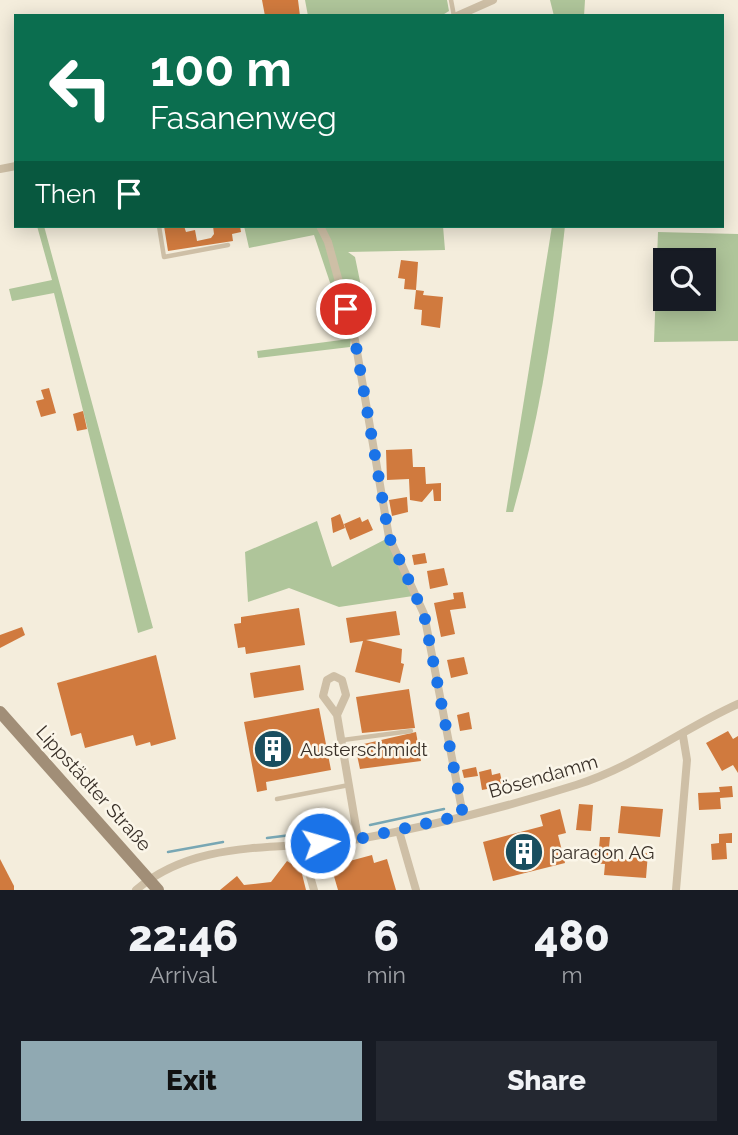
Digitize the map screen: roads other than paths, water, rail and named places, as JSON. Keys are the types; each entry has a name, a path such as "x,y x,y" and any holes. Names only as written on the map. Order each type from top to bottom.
{"main road":[{"name":"Lippstädter Straße","path":"0,712 159,890"}],"street":[{"path":"461,14 493,0"},
{"path":"321,228 328,242 355,340 389,537 424,614 463,815"},
{"name":"Bösendamm","path":"136,890 149,879 204,855 235,849 358,839 576,785 650,755 738,704"},
{"path":"337,715 344,740 358,839"},
{"path":"676,890 687,761 683,736"},
{"path":"399,831 416,890"},
{"path":"301,845 314,890"}],"lane":[{"path":"159,228 164,257 228,245"},
{"path":"344,740 411,732"},
{"path":"277,799 350,785"}],"waterway":[{"path":"370,825 444,809"},
{"path":"267,838 339,829"},
{"path":"168,852 223,842"}],"place":[{"name":"Austerschmidt","path":"273,749"},
{"name":"paragon AG","path":"524,852"}]}
